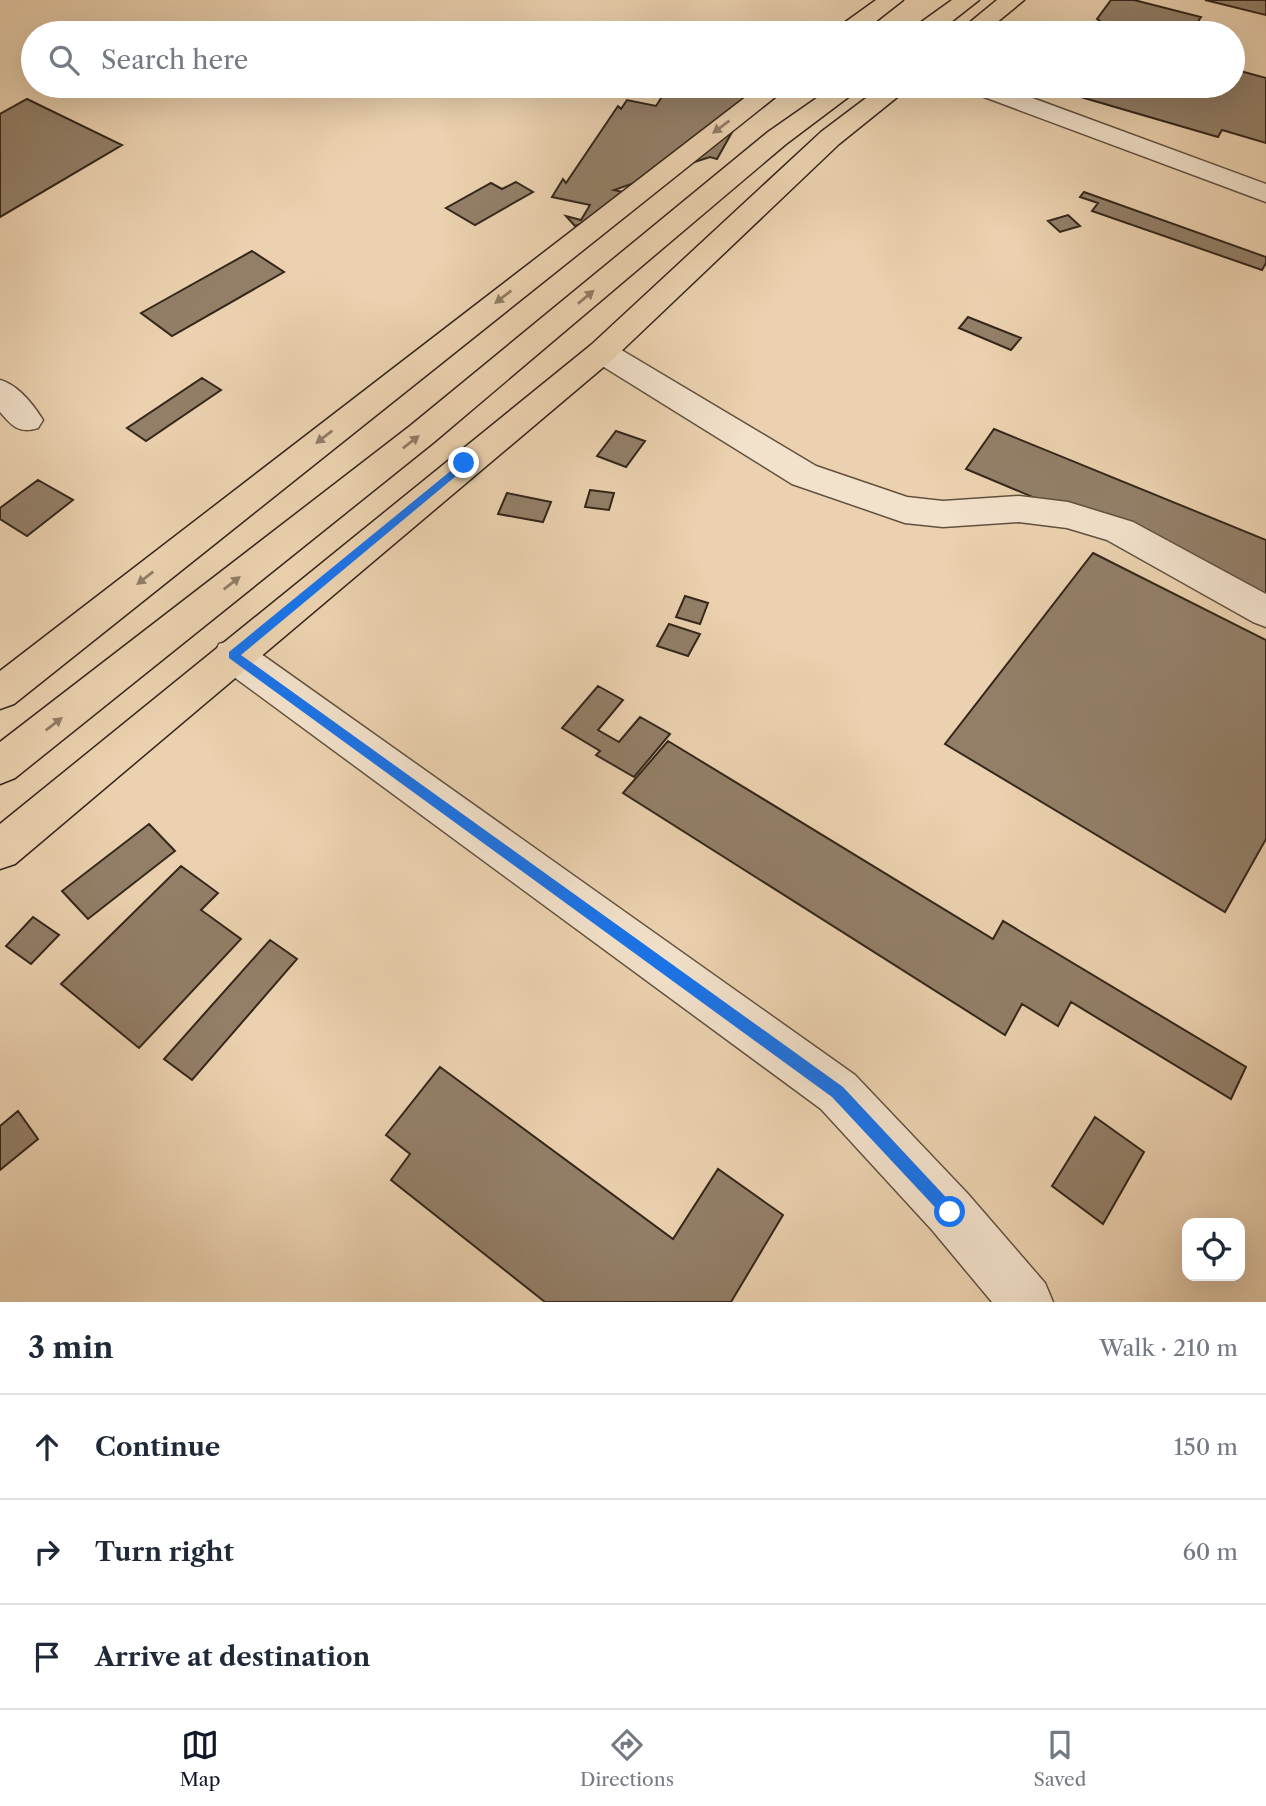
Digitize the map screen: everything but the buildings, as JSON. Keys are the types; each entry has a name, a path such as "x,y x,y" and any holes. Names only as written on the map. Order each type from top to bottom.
{"main road":[{"path":"862,21 891,0"},
{"path":"938,21 967,0"},
{"path":"984,21 1012,0"},
{"path":"0,693 761,98"},
{"path":"0,766 422,434 777,138 833,98"},
{"path":"0,850 603,352 830,138 882,98"}],"lane":[{"path":"1009,98 1266,194"},
{"path":"603,352 804,475 905,510 943,514 1019,509 1068,515 1119,531 1266,612"},
{"path":"0,391 26,420"},
{"path":"233,655 838,1092 950,1212 1026,1302"}],"route":[{"path":"464,463 233,655 838,1092 950,1212"}]}
